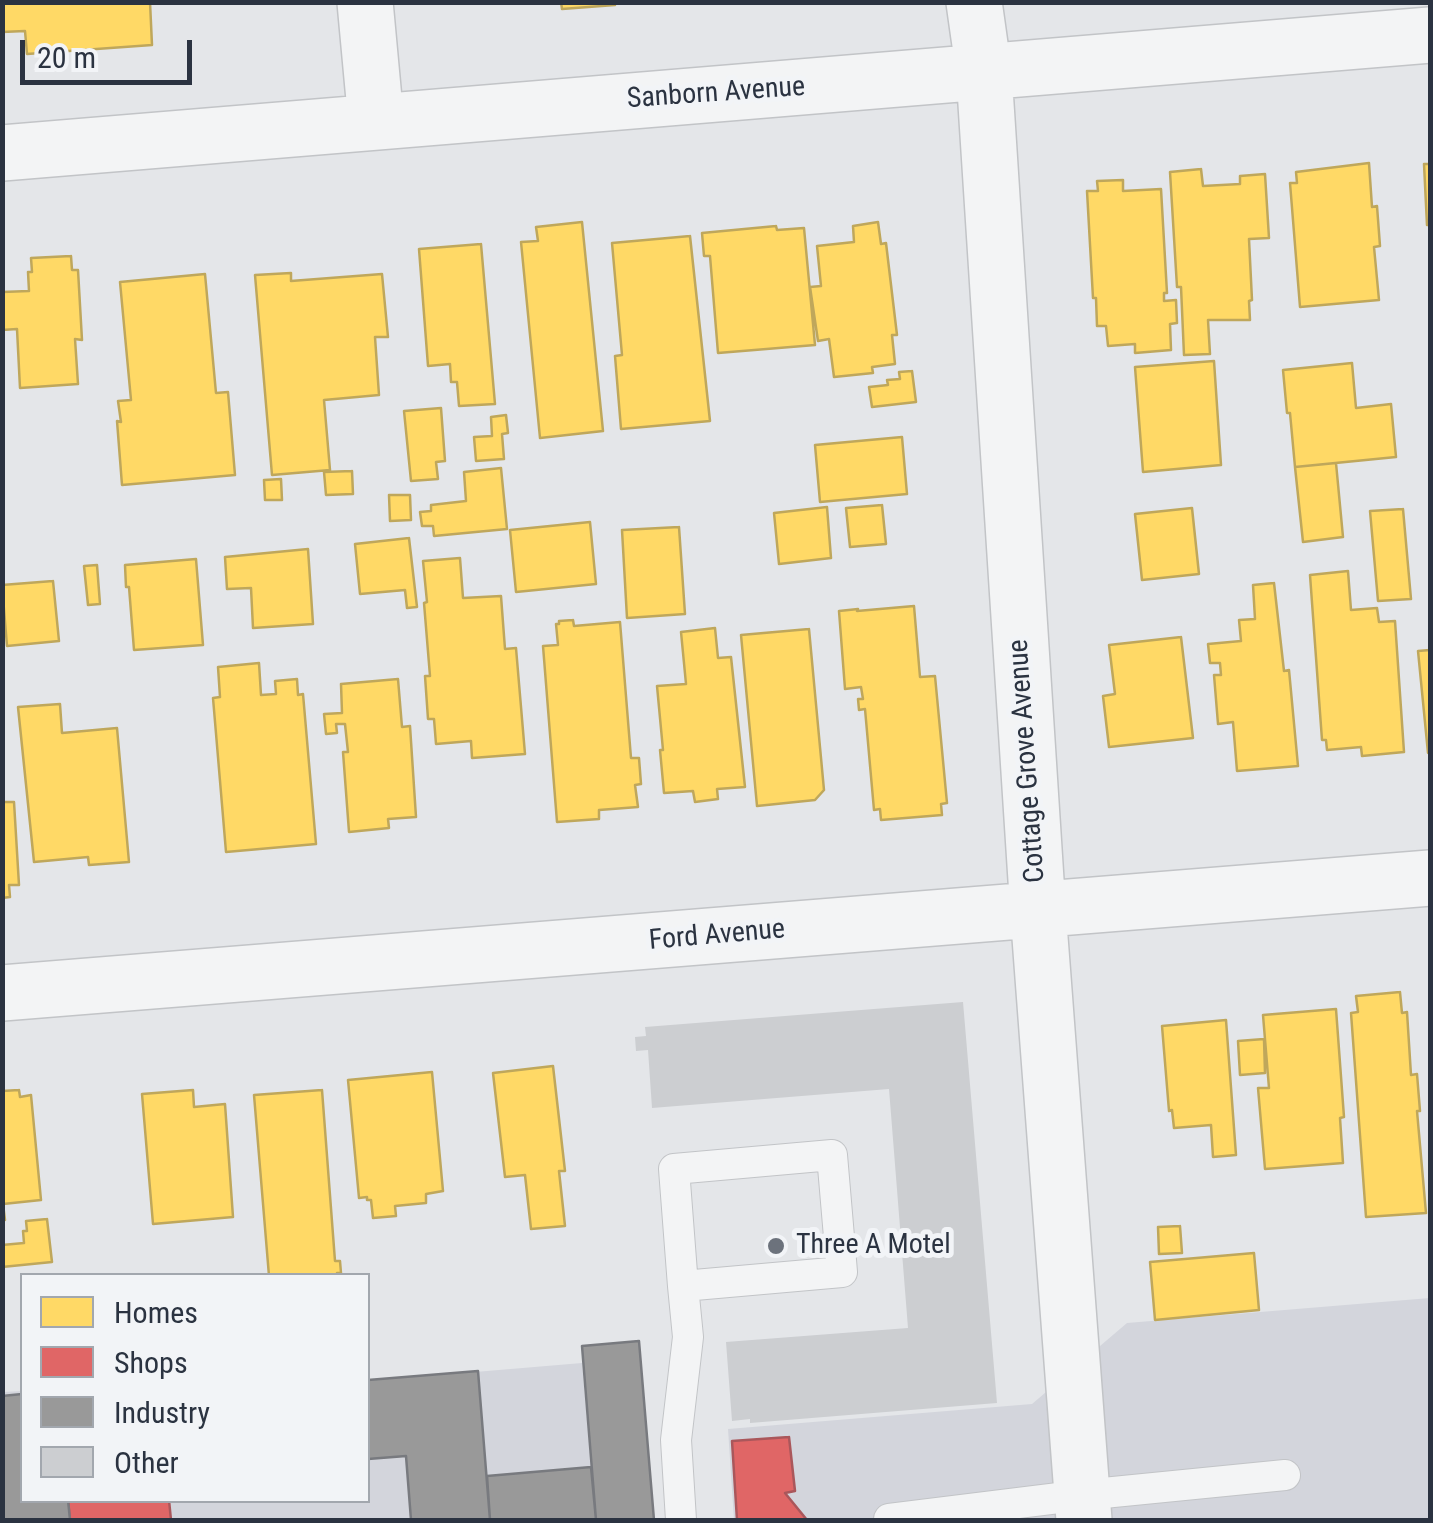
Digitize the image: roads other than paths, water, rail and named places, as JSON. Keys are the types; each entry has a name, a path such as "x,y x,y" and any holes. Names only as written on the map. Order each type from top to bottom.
{"street":[{"path":"365,2 376,120"},
{"name":"Cottage Grove Avenue","path":"974,2 984,73 1038,910 1084,1508"},
{"name":"Sanborn Avenue","path":"2,153 1430,35"},
{"name":"Ford Avenue","path":"2,993 1430,878"}],"lane":[{"path":"682,1520 676,1440 688,1337 683,1286 674,1169 832,1155 842,1272 683,1286"},
{"path":"888,1519 1084,1508 1285,1475"}],"place":[{"name":"Three A Motel","path":"776,1246"}]}
